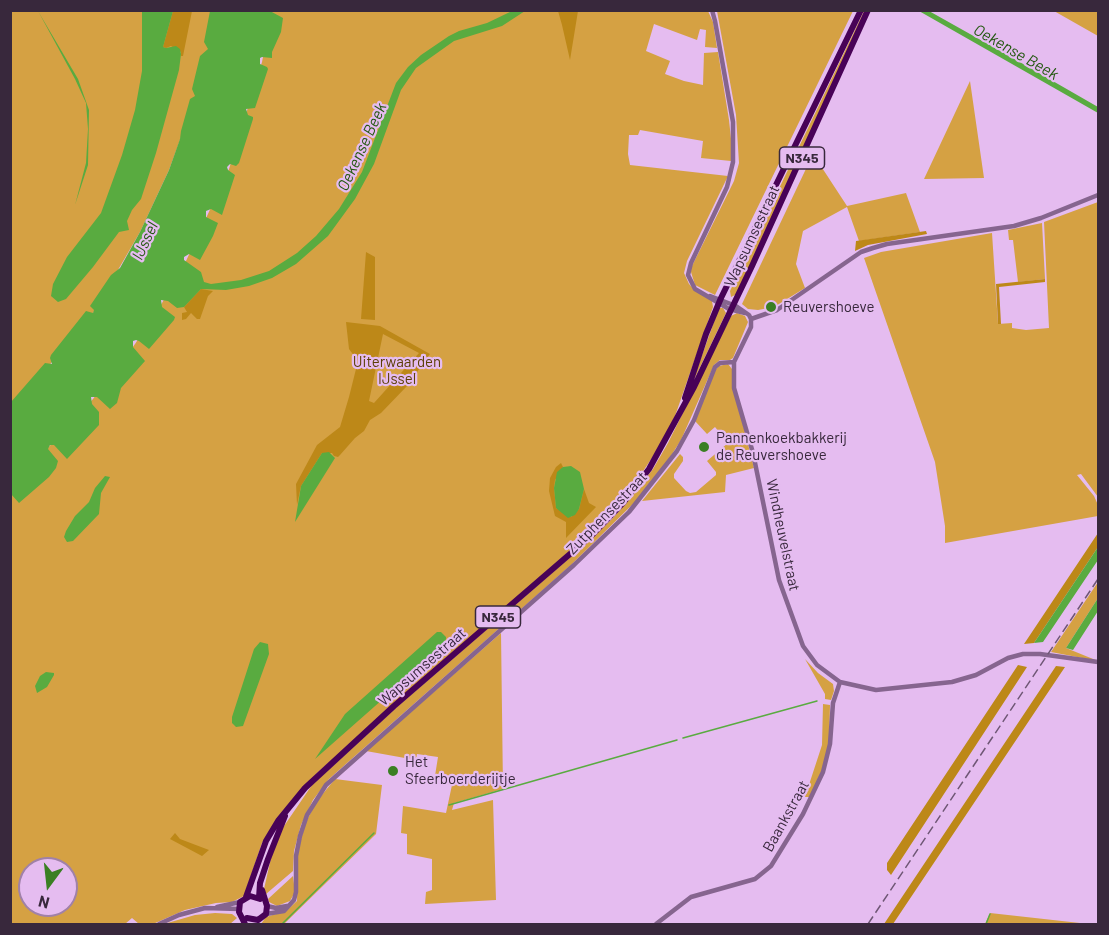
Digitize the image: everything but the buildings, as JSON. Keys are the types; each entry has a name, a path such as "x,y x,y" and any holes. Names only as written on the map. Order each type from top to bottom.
{"main road":[{"name":"Wapsumsestraat","path":"684,405 699,355 720,301 861,10"},
{"name":"Wapsumsestraat","path":"248,896 266,842 305,788 394,706 556,567 607,519 649,469 694,387 868,10"},
{"name":"Wapsumsestraat","path":"263,901 263,878 268,859 287,810"},
{"path":"263,901 248,896 243,915 258,922 266,914"},
{"name":"N345","path":"263,901 266,914"},
{"name":"N345","path":"258,922 257,917 263,910 263,901"}],"street":[{"path":"712,10 733,122 733,162 727,187 688,271 693,286 745,313 751,319 751,327 734,363"},
{"path":"751,319 777,310 861,252 887,244 1014,226 1041,218 1098,195"},
{"name":"Zutphensestraat","path":"290,905 296,892 295,872 300,836 307,815 326,785 473,652 574,565 629,512 677,451 694,420 715,367 720,363 734,363"},
{"name":"Windheuvelstraat","path":"734,363 734,388 753,453 782,593 807,653 823,671 840,682 876,690 945,683 976,675 1008,658 1031,654 1098,662"},
{"name":"Baankstraat","path":"656,924 691,897 754,879 771,866 803,814 823,772 830,744 833,703 840,682"},
{"path":"263,901 276,908 290,905"},
{"path":"266,914 284,911 290,905"},
{"path":"216,907 243,915"},
{"path":"159,924 185,913 216,907 243,915"}],"green space":[{"path":"10,11 218,11 196,96 169,170 140,232 93,313 10,412"},
{"name":"Uiterwaarden IJssel","path":"272,11 708,11 713,22 717,48 705,47 706,30 700,29 697,40 654,24 646,51 670,61 665,74 703,85 704,53 718,52 729,120 731,161 701,158 703,141 640,130 638,135 629,135 630,165 728,176 687,261 684,273 689,284 712,301 713,307 675,416 658,449 633,486 590,533 317,773 262,843 244,896 232,902 185,910 153,924 139,924 132,918 125,924 11,924 10,489 93,399 135,344 186,261 229,169 262,62"},
{"path":"717,11 853,11 715,295 695,285 691,268 734,181 739,163 736,115"},
{"path":"866,11 737,294 731,297 730,291"},
{"path":"1054,11 1098,11 1098,36"},
{"path":"970,81 984,178 924,179"},
{"path":"813,154 847,206 906,193 920,232 859,241 847,207 803,231 796,264 805,288 774,307 748,309 742,304"},
{"path":"1098,202 1098,497 1081,474 1077,475 1094,496 1098,505 1098,516 945,543 945,526 935,462 864,258 881,252 992,233 998,324 1012,323 1012,328 1026,330 1049,328 1044,222"},
{"path":"1042,223 1045,279 1018,282 1013,240 1009,240 1008,230"},
{"path":"719,308 723,308 726,313 691,386"},
{"path":"737,313 745,316 748,322 733,358 720,360 714,365 681,440 636,501 572,564 329,779 313,800 301,825 294,851 293,871 266,894 264,889 271,858 282,829 312,785 397,707 580,549 612,519 631,497 653,469 668,443 731,316"},
{"path":"728,364 732,369 732,381 754,468 726,475 725,492 642,501 680,454 683,461 674,474 674,478 686,491 696,492 716,475 707,461 728,443 715,427 707,434 695,421 715,370 719,366"},
{"path":"1098,582 1098,598 1066,648 1098,661 1051,652"},
{"path":"501,633 503,789 454,803 452,810 493,800 496,900 425,904 426,892 432,890 432,859 407,854 407,834 401,833 403,806 446,813 452,785 434,782 438,757 417,754 416,760 366,751"},
{"path":"805,659 833,684 834,691 831,700 825,699 825,694"},
{"path":"823,704 830,705 829,744 822,770 810,797 805,797 822,745"},
{"path":"335,779 382,785 376,834 284,924 261,924 266,917 286,911 297,901 298,851 305,824 316,802"},
{"path":"293,876 295,892 290,901 277,906 269,902 268,899"},
{"path":"990,913 1089,924 985,924"},
{"path":"232,914 237,918 230,924 164,924 195,915"}],"shaded area":[{"path":"173,11 192,11 183,56 171,46 163,47"},
{"path":"558,11 578,11 570,60 562,25"},
{"path":"926,231 927,234 868,245 855,251 856,241"},
{"path":"366,252 375,257 375,320 361,319"},
{"path":"1045,279 1045,282 999,287 1001,324 998,324 996,284"},
{"path":"201,289 213,291 208,296 200,319 191,313 182,320 182,313 187,312 184,307"},
{"path":"346,322 380,326 430,354 407,386 381,413 370,420 364,431 338,457 332,453 322,453 301,486 297,505 296,484 317,445 340,427 358,361 349,349","holes":["383,334 419,353 374,403 369,401"]},
{"path":"561,463 563,467 555,480 554,488 556,508 571,517 579,509 584,489 589,503 596,507 566,538 566,522 555,516 549,491 550,478"},
{"path":"1098,533 1098,547 1034,643 1024,644"},
{"path":"1018,665 1027,667 891,875 887,870 887,863"},
{"path":"1056,666 1065,667 893,924 884,924"},
{"path":"175,833 180,839 209,850 202,856 170,839"}],"water":[{"path":"38,11 78,79 89,110 88,165 75,205 86,163 88,129 86,103"},
{"path":"142,11 173,11 163,47 176,46 180,49 181,54 179,70 156,153 141,199 127,221 129,230 119,232 66,299 58,302 51,296 53,284 67,257 101,213 135,110 142,71"},
{"name":"IJssel","path":"210,11 270,11 283,18 272,58 260,58 260,64 268,69 255,108 246,109 248,115 253,119 239,163 236,166 230,164 227,167 235,175 222,215 211,209 206,211 206,217 218,223 213,236 200,260 189,254 184,257 184,260 201,272 204,282 211,284 241,280 269,271 297,253 316,236 339,209 362,172 396,83 421,55 459,31 487,23 512,11 525,11 502,26 454,41 416,68 401,90 374,164 355,199 328,236 296,264 272,278 249,286 226,290 201,289 184,307 177,308 168,301 161,300 162,307 175,317 174,320 149,349 139,341 133,341 133,347 145,361 121,388 117,403 110,409 97,397 91,397 92,404 99,412 99,425 67,459 54,445 50,445 48,449 58,461 56,468 19,503 11,494 11,402 45,363 52,364 51,355 86,311 93,313 94,310 90,306 111,275 120,268 140,232 169,170 190,99 195,96 192,89 200,56 208,49 204,42"},
{"path":"919,11 929,11 1011,57 1098,107 1098,113"},
{"path":"329,452 335,458 295,522 301,486 322,453"},
{"path":"571,466 580,472 584,489 579,509 575,515 568,518 556,508 554,488 557,472 563,467"},
{"path":"105,476 110,477 101,493 99,514 73,541 67,542 64,537 66,531 75,516 89,502 95,488"},
{"path":"1098,547 1098,560 1043,642 1034,643"},
{"path":"1098,598 1098,611 1073,650 1066,648"},
{"path":"437,632 441,632 446,637 442,647 315,759 345,714"},
{"path":"260,642 268,644 269,654 243,726 236,727 232,723 232,717 254,649"},
{"path":"46,672 54,673 54,675 47,687 37,693 35,686 40,676"}],"waterway":[{"path":"683,738 817,701"},
{"path":"449,805 677,740"},
{"path":"282,924 374,833"},
{"path":"986,924 990,914"}],"railway":[{"path":"868,924 1098,579"}],"place":[{"name":"Reuvershoeve","path":"771,307"},
{"name":"Pannenkoekbakkerij de Reuvershoeve","path":"704,447"},
{"name":"Het Sfeerboerderijtje","path":"393,771"}],"water label":[{"name":"Oekense Beek","path":"1016,52"},
{"name":"Oekense Beek","path":"362,147"}]}
